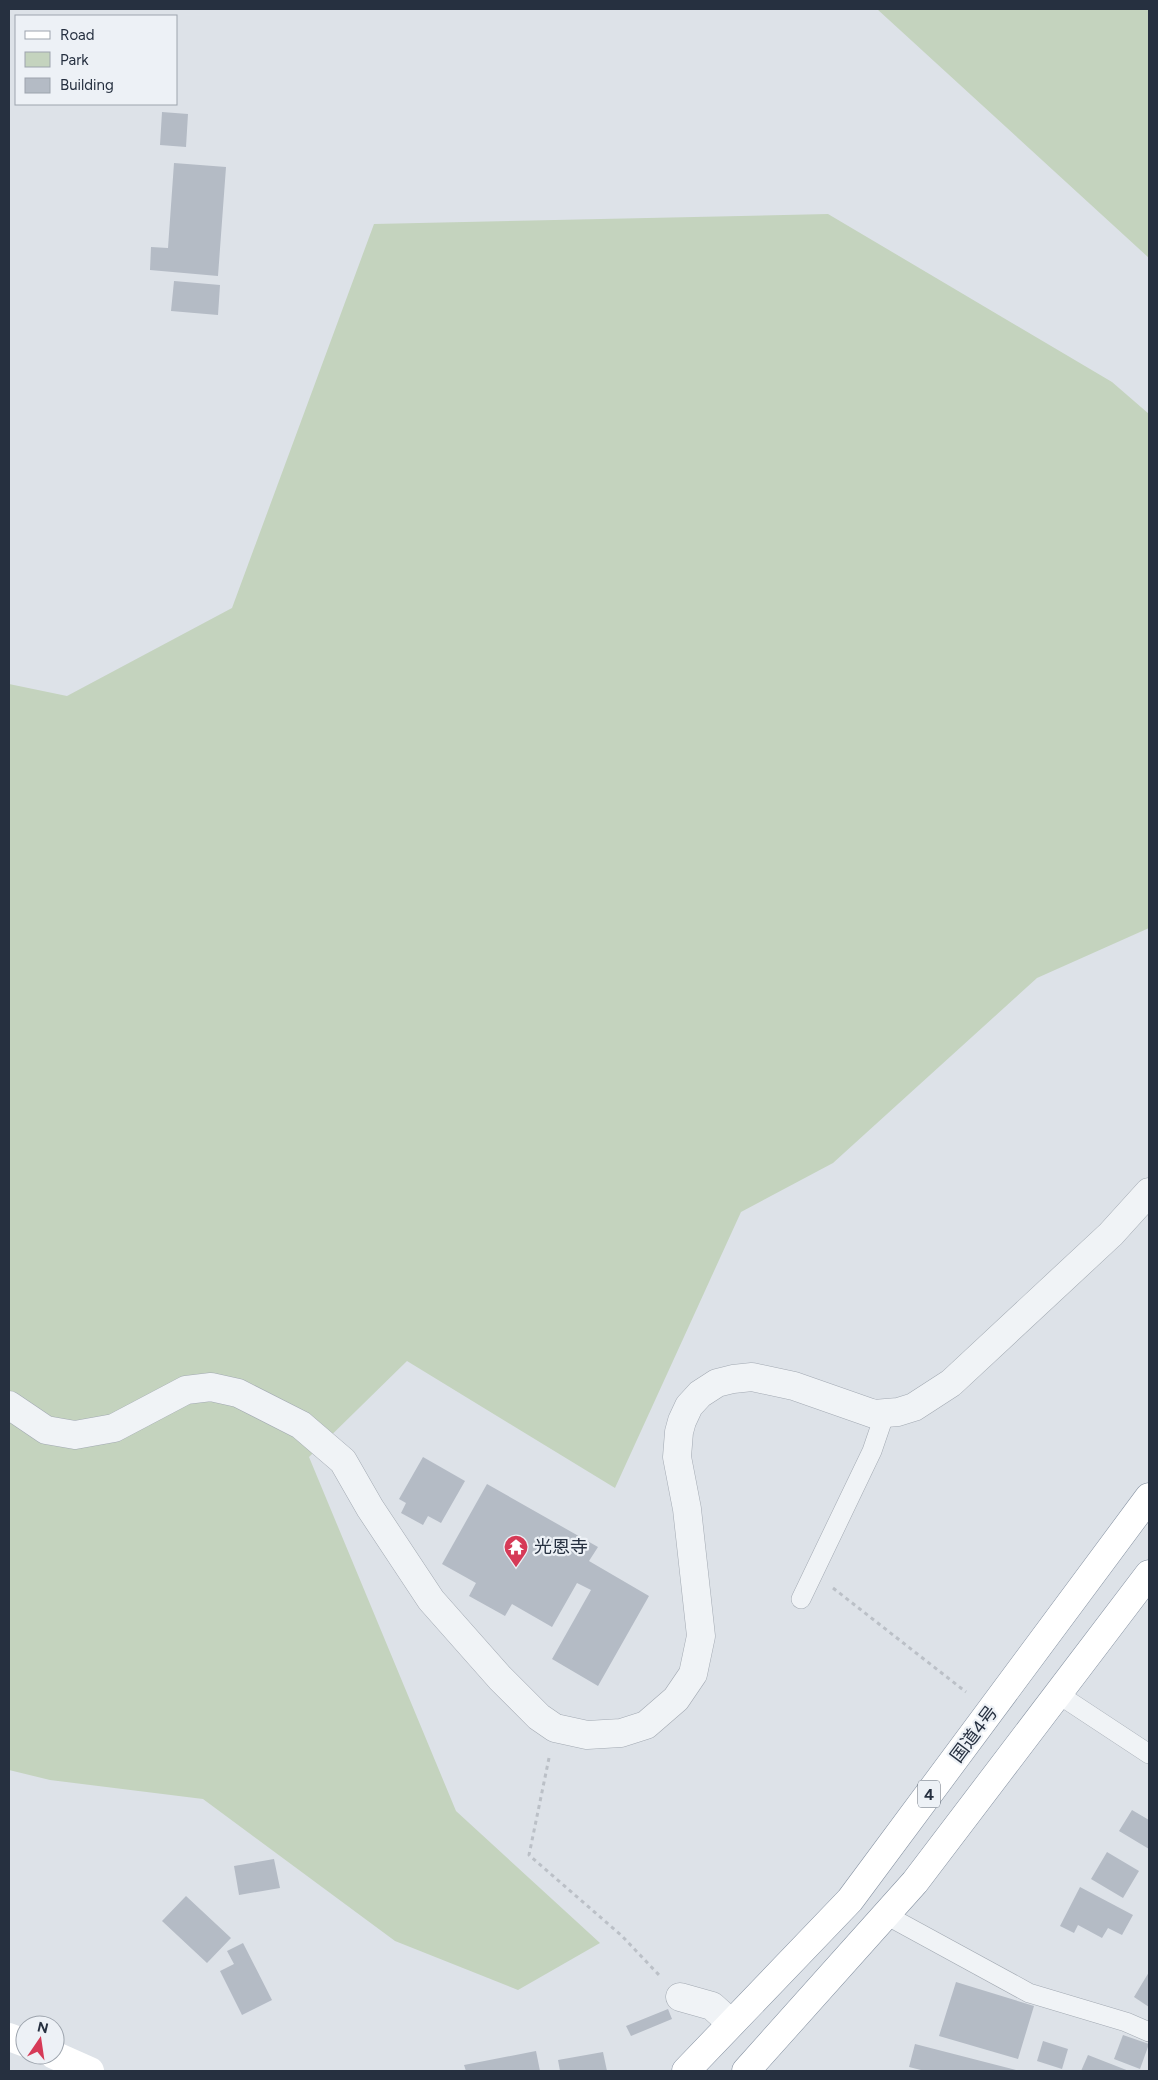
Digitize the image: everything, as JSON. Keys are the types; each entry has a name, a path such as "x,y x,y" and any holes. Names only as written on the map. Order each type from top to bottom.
{"main road":[{"name":"国道4号","path":"686,2071 850,1900 1149,1497"},
{"name":"4","path":"746,2071 915,1882 1149,1574"},
{"path":"65,2060 90,2071"}],"street":[{"path":"9,1404 46,1430 74,1435 114,1428 186,1390 211,1386 238,1393 301,1425 343,1461 370,1508 431,1600 500,1678 539,1717 556,1728 587,1735 621,1733 646,1725 676,1699 693,1674 701,1636 687,1509 677,1458 682,1421 689,1406 700,1394 716,1383 752,1377 794,1386 874,1414 914,1407 950,1383 1111,1234 1149,1192"},
{"path":"680,1997 712,2006 731,2023"}],"lane":[{"path":"802,1599 872,1451 885,1413"},
{"path":"1058,1694 1149,1754"},
{"path":"886,1915 1029,1993 1126,2022 1149,2032"}],"path":[{"path":"814,1573 991,1711"},
{"path":"556,1728 529,1854 622,1936 680,1997"}],"green space":[{"path":"877,9 1149,9 1149,258"},
{"path":"828,214 1112,382 1149,414 1149,928 1037,978 833,1163 741,1212 615,1488 407,1361 309,1457 456,1811 600,1943 518,1990 395,1941 203,1799 50,1780 9,1770 9,684 67,696 232,608 374,224"}],"building":[{"path":"162,112 188,114 186,147 160,145"},
{"path":"174,163 226,167 218,276 150,270 151,247 168,248"},
{"path":"174,281 220,285 218,315 171,311"},
{"path":"423,1457 465,1481 441,1523 428,1516 423,1525 401,1513 406,1503 399,1499"},
{"path":"487,1484 598,1547 589,1561 649,1596 598,1686 552,1659 591,1590 577,1583 552,1627 512,1604 505,1616 469,1596 476,1583 442,1564"},
{"path":"1132,1810 1149,1820 1149,1849 1119,1831"},
{"path":"1107,1852 1139,1871 1123,1898 1091,1879"},
{"path":"274,1859 280,1888 239,1895 234,1866"},
{"path":"1080,1887 1133,1915 1122,1935 1108,1928 1102,1938 1078,1925 1074,1933 1060,1926"},
{"path":"186,1896 231,1938 207,1963 162,1921"},
{"path":"243,1943 272,2000 242,2015 220,1971 234,1964 227,1951"},
{"path":"1149,1972 1149,2007 1134,1997"},
{"path":"956,1982 1034,2006 1018,2059 939,2036"},
{"path":"668,2009 672,2019 631,2036 626,2026"},
{"path":"1123,2035 1149,2044 1140,2069 1114,2059"},
{"path":"1043,2041 1068,2049 1062,2069 1037,2061"},
{"path":"915,2044 1020,2071 925,2071 909,2067"},
{"path":"536,2051 540,2071 466,2071 464,2065"},
{"path":"603,2052 607,2071 560,2071 558,2060"},
{"path":"1088,2055 1129,2071 1081,2071"}],"place":[{"name":"光恩寺","path":"516,1568"}]}
